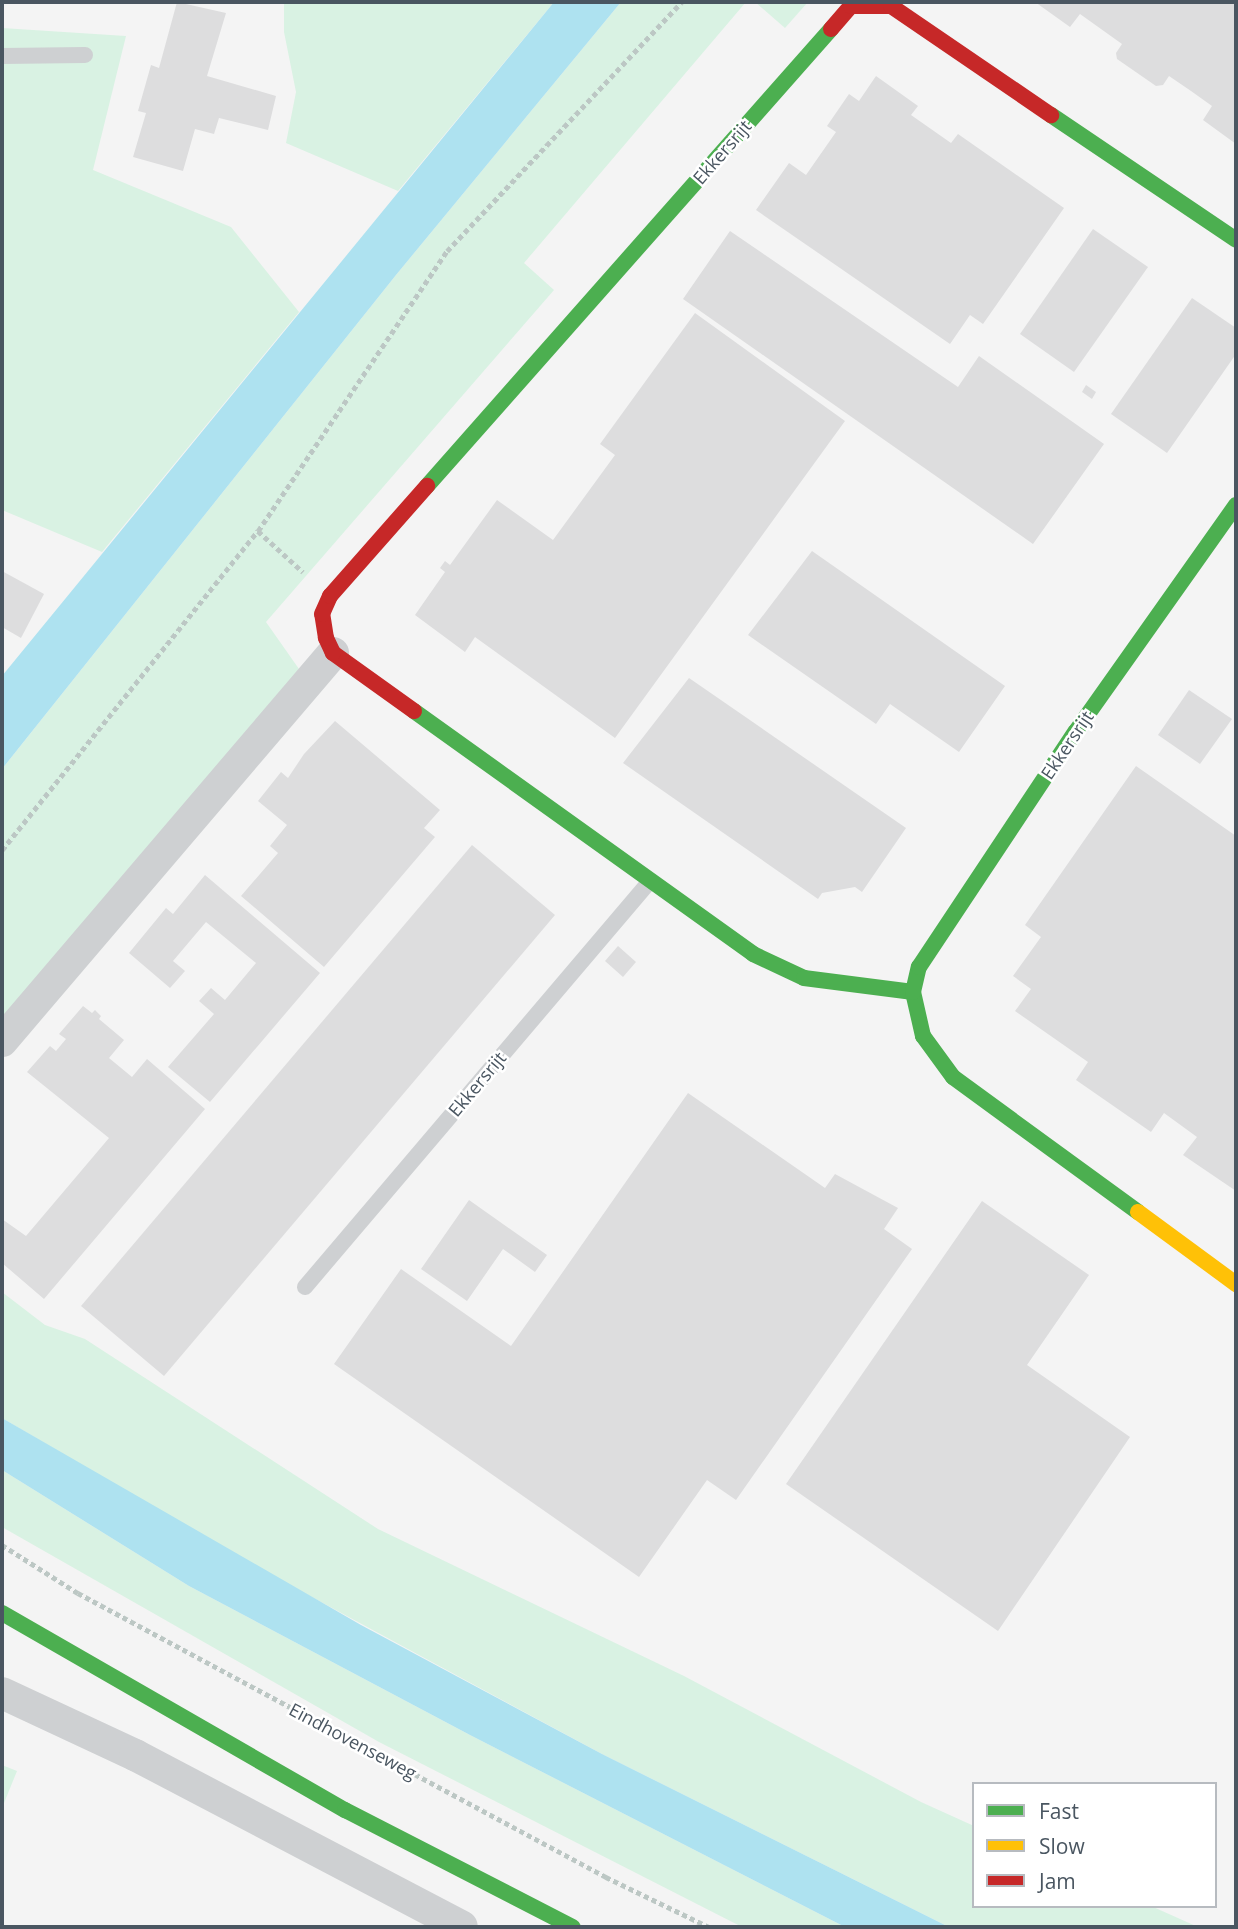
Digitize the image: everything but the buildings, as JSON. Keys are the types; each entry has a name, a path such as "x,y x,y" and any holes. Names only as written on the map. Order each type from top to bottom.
{"street":[{"name":"Ekkersrijt","path":"330,596 850,6 891,6 1236,240"},
{"name":"Ekkersrijt","path":"913,992 919,967 934,944 1076,731 1236,505"},
{"path":"330,596 322,614 326,638 333,653 753,954 804,978 913,992 923,1036 953,1077 1236,1284"},
{"path":"2,1041 333,653"},
{"path":"2,1613 345,1810 573,1927"},
{"path":"2,1693 135,1755 462,1927"}],"lane":[{"path":"2,56 85,55"},
{"name":"Ekkersrijt","path":"305,1287 650,881"}],"path":[{"path":"2,850 258,531 447,251 682,2"},
{"path":"258,531 330,596"},
{"name":"Eindhovenseweg","path":"2,1545 78,1593 607,1877 709,1927"}],"green space":[{"path":"284,2 554,2 398,191 286,143 296,92 284,32"},
{"path":"621,2 746,2 524,263 554,290 266,622 299,669 2,1023 2,769 396,275"},
{"path":"755,2 808,2 785,28"},
{"path":"2,28 126,36 93,170 231,227 299,312 102,552 2,510"},
{"path":"2,1292 45,1325 85,1339 378,1529 684,1676 921,1802 972,1825 972,1908 1155,1908 1198,1927 949,1927 602,1754 236,1556 2,1418"},
{"path":"2,1470 189,1586 470,1735 845,1927 742,1927 379,1742 2,1527"},
{"path":"2,1765 17,1771 2,1808"}],"water":[{"path":"554,2 621,2 396,275 2,769 2,676"},
{"path":"2,1418 361,1625 602,1754 949,1927 845,1927 470,1735 189,1586 2,1470"}],"traffic: fast":[{"path":"427,486 831,29"},
{"path":"1051,115 1236,240"},
{"path":"1138,1212 953,1077 923,1036 913,992 919,967 1076,731 1236,505"},
{"path":"414,711 753,954 804,978 913,992"},
{"path":"2,1613 345,1810 573,1927"}],"traffic: slow":[{"path":"1138,1212 1236,1284"}],"traffic: jam":[{"path":"831,29 851,6 891,6 1051,115"},
{"path":"414,711 333,653 326,638 322,614 330,596 427,486"}]}
